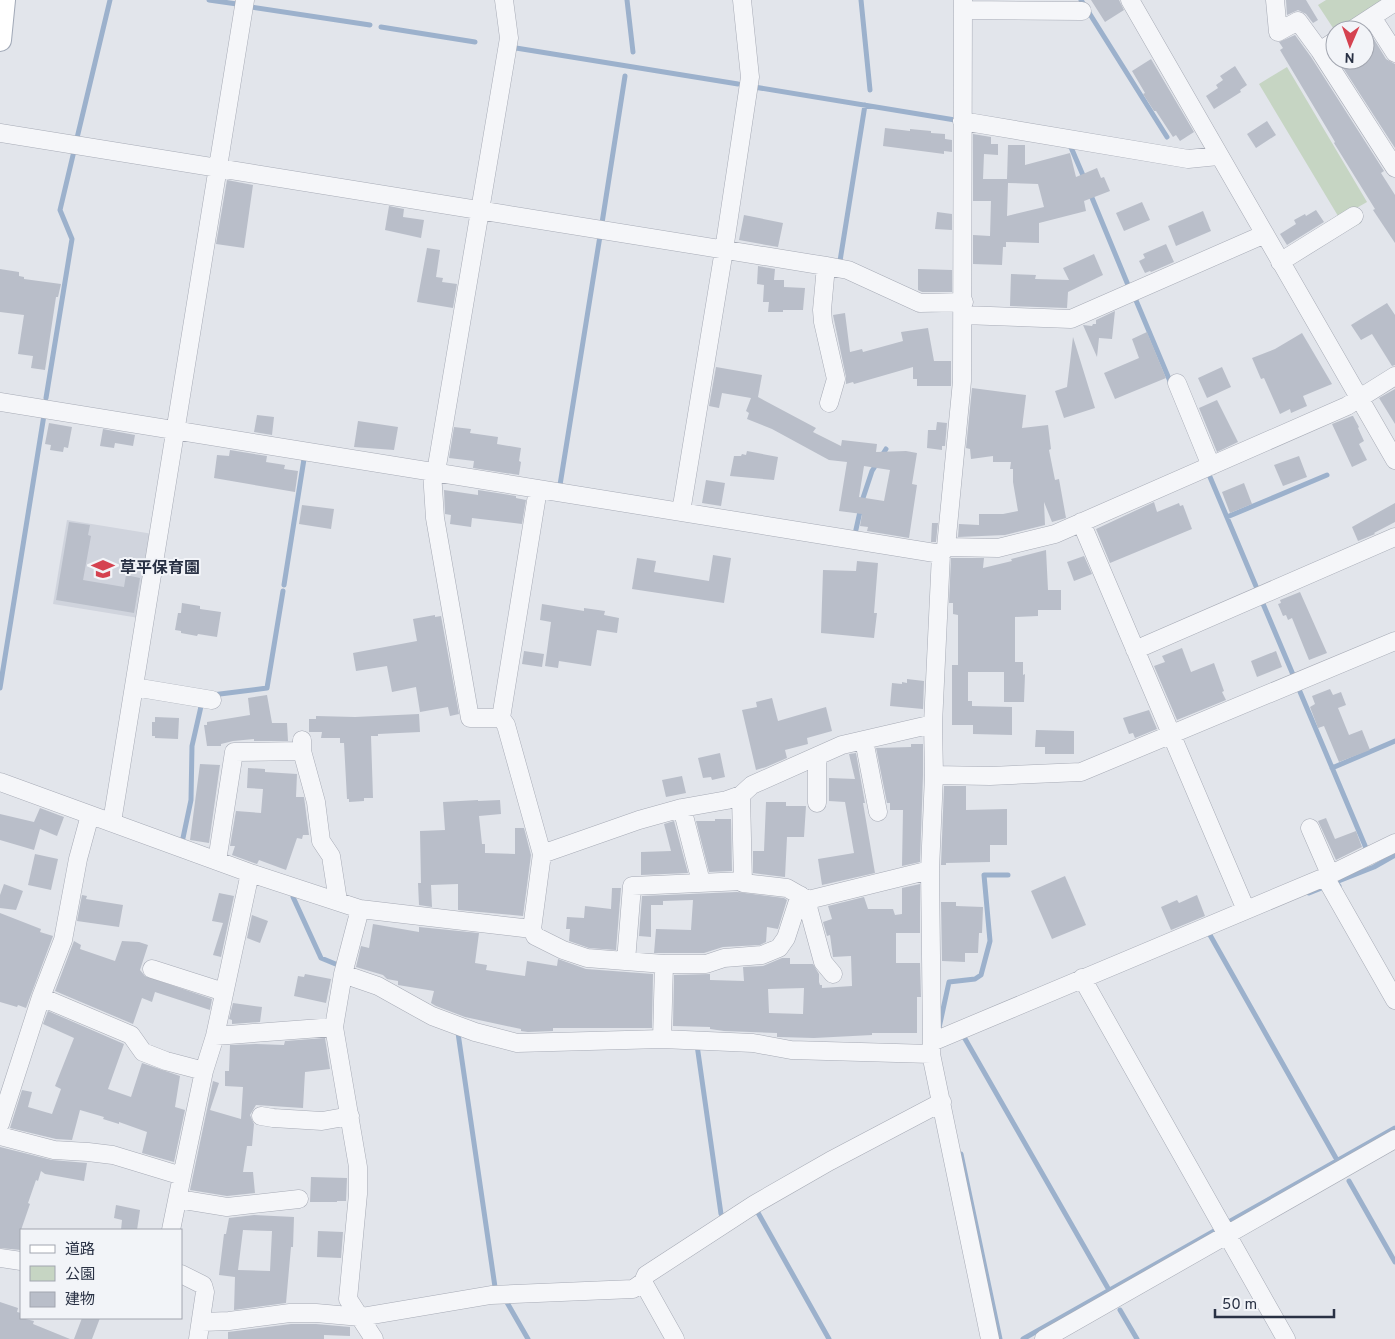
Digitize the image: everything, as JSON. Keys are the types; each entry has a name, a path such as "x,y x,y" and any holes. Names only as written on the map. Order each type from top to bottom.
{"main road":[{"path":"0,40 4,0"}],"street":[{"path":"112,822 245,0"},
{"path":"501,718 470,718 435,518 434,472 509,38 504,0"},
{"path":"681,512 750,77 742,0"},
{"path":"1130,0 1218,156 1395,460"},
{"path":"1275,0 1278,32 1298,21 1320,51 1395,168"},
{"path":"1367,20 1395,2"},
{"path":"990,1339 931,1048 930,870 934,775 933,724 943,550 962,381 963,5 1082,11"},
{"path":"1372,17 1395,53"},
{"path":"1320,51 1325,48"},
{"path":"962,121 1188,159 1218,156"},
{"path":"0,133 826,266 848,270 920,303 1071,319 1265,234"},
{"path":"1280,262 1354,216"},
{"path":"826,266 822,316 836,379 829,403"},
{"path":"0,402 681,512 943,550 998,548 1055,534 1347,406 1395,376"},
{"path":"1177,383 1211,466"},
{"path":"538,489 501,718 506,725 542,854 532,928 535,936 563,950 587,958 664,964 706,964 724,958 762,956 779,948 786,938 804,898"},
{"path":"1081,522 1246,910"},
{"path":"1135,650 1395,537"},
{"path":"934,775 990,776 1081,772 1395,641"},
{"path":"134,687 212,700"},
{"path":"542,854 639,820 682,808 727,800 741,794 752,785 842,745 933,724"},
{"path":"864,740 878,812"},
{"path":"217,861 234,752 302,745 316,802 321,840 330,856 338,901"},
{"path":"817,756 817,804"},
{"path":"0,782 250,873 360,909 532,928"},
{"path":"741,794 743,881"},
{"path":"682,808 701,882"},
{"path":"0,1124 41,997 63,940 78,859 90,815"},
{"path":"1310,828 1328,876 1395,1000"},
{"path":"343,974 378,986 432,1016 475,1032 517,1042 662,1039 753,1043 791,1050 931,1048 1082,978 1328,876 1395,843"},
{"path":"804,898 930,870"},
{"path":"171,1229 204,1071 215,1036 250,873"},
{"path":"626,961 632,886 743,881 743,883 787,888 804,898 823,962 833,974"},
{"path":"360,909 343,974 334,1027 358,1167 358,1194 348,1299 374,1339"},
{"path":"662,1039 664,964"},
{"path":"152,969 224,992"},
{"path":"1082,978 1286,1339"},
{"path":"41,997 131,1035 143,1052 166,1061 204,1071"},
{"path":"215,1036 334,1027"},
{"path":"182,1274 204,1285 205,1292 200,1330 229,1321 290,1312 361,1317 491,1295 633,1289 643,1282 646,1275 755,1204 830,1161 942,1102"},
{"path":"261,1116 322,1121 350,1116"},
{"path":"0,1136 54,1150 113,1155 182,1176"},
{"path":"1044,1339 1395,1139"},
{"path":"178,1199 227,1207 299,1198"},
{"path":"0,1258 20,1261"},
{"path":"643,1282 675,1339"}],"shaded area":[{"name":"草平保育園","path":"67,520 153,534 139,618 53,604"}],"green space":[{"path":"1326,0 1388,0 1357,20 1328,20 1318,5"},
{"path":"1287,67 1367,202 1353,210 1361,223 1347,231 1259,84"}],"building":[{"path":"1091,0 1119,0 1124,10 1105,22"},
{"path":"1286,0 1306,0 1318,20 1313,23 1306,14 1298,10 1287,15"},
{"path":"1295,35 1384,171 1381,173 1395,195 1395,243 1373,210 1375,209 1280,50 1283,48 1279,42"},
{"path":"1375,41 1386,59 1395,64 1395,148 1344,70 1375,70"},
{"path":"1151,59 1194,132 1180,141 1176,135 1173,137 1156,111 1154,111 1132,71"},
{"path":"1235,66 1247,85 1240,90 1241,92 1214,109 1206,96 1218,88 1216,85 1223,80 1220,76"},
{"path":"1267,121 1276,135 1256,148 1247,134"},
{"path":"885,128 931,131 931,133 945,134 945,139 952,140 952,152 944,151 944,154 883,146"},
{"path":"973,134 991,137 991,144 998,144 998,155 984,154 983,179 1007,179 1008,145 1025,145 1025,165 1070,153 1076,177 1097,168 1101,178 1104,177 1110,191 1084,201 1086,211 1039,223 1039,243 1006,242 1006,247 1003,247 1002,265 973,264 973,235 990,236 991,201 973,201","holes":["1008,183 1038,184 1044,207 1007,216"]},
{"path":"227,180 253,185 244,248 216,244"},
{"path":"1142,202 1150,220 1124,231 1116,213"},
{"path":"389,206 404,209 403,217 424,220 421,238 385,230"},
{"path":"1316,210 1324,222 1287,245 1280,234 1296,224 1294,220"},
{"path":"1203,211 1211,231 1176,246 1168,226"},
{"path":"937,212 952,214 952,230 935,229"},
{"path":"744,215 783,223 778,247 739,240"},
{"path":"1166,244 1174,262 1145,273 1139,261 1145,258 1143,254"},
{"path":"427,248 440,250 436,277 443,278 442,282 457,284 453,308 417,302"},
{"path":"1094,254 1103,275 1068,292 1067,308 1010,306 1011,274 1036,275 1035,279 1069,280 1063,268"},
{"path":"758,266 775,269 774,280 784,280 784,287 805,288 803,310 768,312 769,302 763,302 764,285 757,284"},
{"path":"0,269 19,272 19,276 24,277 24,279 61,284 58,297 56,297 45,370 31,368 33,356 18,354 24,315 0,312"},
{"path":"918,269 952,270 952,292 922,292 918,290"},
{"path":"1387,303 1395,315 1395,365 1392,366 1372,334 1361,340 1351,325"},
{"path":"1115,311 1112,339 1099,338 1097,357 1083,325 1092,326 1096,324 1096,320"},
{"path":"845,313 850,352 862,349 863,352 903,341 901,332 928,328 934,361 951,361 951,386 917,386 917,379 913,379 913,367 854,384 853,382 846,384 833,315"},
{"path":"1147,332 1166,378 1115,399 1104,373 1139,358 1132,339"},
{"path":"1302,333 1332,384 1303,396 1307,406 1291,413 1290,409 1280,414 1264,378 1261,379 1252,358 1275,349"},
{"path":"1073,337 1095,408 1064,418 1055,391 1067,387"},
{"path":"716,367 762,375 758,397 816,428 813,432 841,446 842,440 877,444 876,452 906,451 917,453 912,484 917,485 909,538 867,531 868,527 860,526 862,514 839,511 847,462 829,460 772,429 747,419 749,413 746,411 751,398 722,393 719,408 709,406","holes":["864,466 890,470 884,501 859,497"]},
{"path":"1222,367 1231,387 1207,398 1198,378"},
{"path":"972,388 1026,395 1022,428 1048,425 1051,449 1049,450 1055,480 1059,479 1066,518 1052,522 1044,502 1045,525 1005,535 958,537 959,524 979,525 979,514 1003,514 1018,511 1013,482 1013,469 1010,469 1011,462 993,462 993,456 971,459 970,449 966,448"},
{"path":"1395,389 1395,424 1379,398"},
{"path":"1217,400 1238,442 1217,452 1199,408"},
{"path":"257,415 274,417 272,435 254,432"},
{"path":"1353,416 1364,441 1359,444 1367,460 1352,467 1332,424"},
{"path":"358,421 398,427 394,450 354,447"},
{"path":"937,422 947,423 945,446 942,446 942,450 927,448 928,430 936,430"},
{"path":"49,423 72,427 68,448 64,447 63,452 50,450 51,445 45,444"},
{"path":"454,427 471,429 470,433 498,437 497,444 521,448 519,475 473,468 474,461 449,458"},
{"path":"103,429 135,435 133,446 115,443 114,448 100,446"},
{"path":"230,450 267,456 266,462 285,465 284,469 298,471 295,492 214,478 217,455 229,456"},
{"path":"747,451 778,457 774,480 730,476 734,456 746,455"},
{"path":"1299,456 1307,477 1283,486 1274,465"},
{"path":"706,480 725,483 721,506 702,503"},
{"path":"1244,483 1252,504 1230,513 1222,492"},
{"path":"444,490 478,495 478,490 516,496 516,498 526,500 522,524 472,518 471,527 450,524 451,515 445,514"},
{"path":"1154,502 1157,512 1179,503 1180,506 1183,505 1192,529 1110,563 1096,529"},
{"path":"1395,503 1395,522 1375,534 1358,541 1352,527"},
{"path":"302,505 334,509 331,529 299,524"},
{"path":"69,522 90,525 88,535 91,536 83,580 124,587 126,575 140,578 134,613 56,600"},
{"path":"932,523 938,523 936,542 931,542"},
{"path":"1046,550 1048,590 1061,590 1061,610 1038,610 1038,616 1015,617 1015,662 1023,662 1023,675 1025,674 1024,702 1004,702 1004,672 968,672 968,701 972,701 972,706 1012,707 1012,735 973,734 973,725 952,725 952,665 958,665 958,615 953,614 953,603 949,603 951,558 984,558 983,568"},
{"path":"713,555 731,558 724,603 632,589 637,558 656,561 654,572 709,581"},
{"path":"1084,556 1092,574 1074,581 1067,562"},
{"path":"857,561 878,563 874,613 877,613 874,638 821,633 823,570 856,571"},
{"path":"1300,592 1327,653 1309,660 1292,618 1288,620 1286,615 1283,616 1278,604 1281,603 1280,600"},
{"path":"182,603 200,606 200,609 221,612 217,637 198,634 197,636 175,630 178,613 181,613"},
{"path":"542,604 584,611 584,608 605,611 604,615 619,618 617,633 597,630 591,666 559,661 558,668 545,666 551,622 540,620"},
{"path":"435,615 435,617 441,616 459,714 450,716 448,707 420,712 416,687 392,692 387,666 356,671 353,653 417,641 413,619"},
{"path":"1182,648 1191,672 1214,663 1226,700 1177,720 1154,666 1165,662 1162,656"},
{"path":"524,651 544,654 542,667 522,664"},
{"path":"1276,651 1282,667 1257,677 1251,661"},
{"path":"907,679 924,681 923,709 890,706 892,683 907,683"},
{"path":"1330,689 1333,695 1341,692 1346,705 1338,708 1349,735 1362,730 1370,750 1339,762 1324,726 1318,728 1310,707 1315,704 1312,696"},
{"path":"267,695 272,723 287,723 288,741 254,741 254,739 233,741 221,744 221,746 207,746 204,725 207,725 207,722 250,715 248,698"},
{"path":"772,698 778,721 826,707 832,731 807,738 808,744 785,750 787,758 756,770 742,710 757,707 756,702"},
{"path":"1149,710 1157,729 1135,738 1133,733 1129,734 1123,718"},
{"path":"419,714 420,732 371,736 373,798 349,802 349,799 347,799 344,743 340,743 340,738 321,738 322,732 309,732 309,719 316,719 316,716 355,717"},
{"path":"155,717 179,718 178,739 155,738 155,736 152,736 152,722 155,722"},
{"path":"1036,730 1074,731 1074,754 1045,754 1045,747 1035,747"},
{"path":"911,744 923,744 920,862 902,866 903,810 890,810 890,803 887,803 876,748 911,747"},
{"path":"720,753 725,777 712,780 711,777 703,778 698,758"},
{"path":"856,753 875,873 822,885 818,859 854,853 845,802 829,801 829,778 855,779 849,754"},
{"path":"200,764 220,765 209,843 190,840"},
{"path":"248,768 265,769 265,772 297,774 296,797 304,797 309,835 303,835 302,839 297,838 286,870 259,860 257,864 232,855 235,846 230,846 236,811 261,813 263,789 247,788"},
{"path":"682,776 686,793 666,797 662,780"},
{"path":"944,786 966,786 966,810 1007,809 1007,845 990,845 990,862 946,863 946,865 941,865"},
{"path":"500,800 501,814 479,816 482,844 485,844 485,853 515,854 515,828 524,828 531,855 523,916 458,910 458,884 431,885 432,907 419,905 418,883 421,883 420,831 445,830 443,802"},
{"path":"766,802 786,802 786,806 806,806 804,837 787,837 785,877 753,873 753,851 764,851"},
{"path":"40,808 64,817 57,836 40,829 34,850 0,840 0,814 34,822"},
{"path":"1326,818 1335,839 1356,831 1362,847 1336,860 1318,821"},
{"path":"715,819 731,819 732,871 709,872 696,821 715,821"},
{"path":"674,821 688,873 641,875 641,852 671,851 664,824"},
{"path":"35,854 58,859 51,890 28,885"},
{"path":"1065,876 1086,925 1052,939 1031,891"},
{"path":"4,884 23,891 16,910 0,908 0,895"},
{"path":"920,884 920,933 896,933 896,963 920,963 921,997 917,997 917,1033 872,1033 872,1035 814,1038 777,1037 777,1033 724,1031 710,1029 710,1027 673,1026 674,975 710,974 710,980 744,981 743,967 763,966 782,958 790,958 790,964 813,964 819,974 819,982 822,988 852,986 851,956 833,957 830,935 827,936 823,922 832,919 828,906 864,897 868,909 893,909 895,915 902,914 902,888","holes":["804,988 803,1014 769,1013 768,989"]},
{"path":"612,888 621,888 616,950 589,948 569,941 570,929 566,929 567,917 584,918 585,906 611,909"},
{"path":"737,892 784,898 787,900 778,929 767,927 766,942 760,945 723,947 704,953 654,953 656,929 691,930 693,900 663,901 663,905 651,905 651,937 639,936 642,896"},
{"path":"219,893 234,896 221,957 213,955 223,923 212,921"},
{"path":"82,895 87,896 86,899 123,905 119,927 77,921"},
{"path":"1197,895 1205,916 1171,930 1161,907 1177,900 1179,903"},
{"path":"941,902 956,902 956,906 983,907 982,933 979,933 978,953 965,953 965,962 942,961"},
{"path":"0,913 41,929 40,932 53,936 26,1008 0,1002"},
{"path":"252,915 268,921 260,943 247,938"},
{"path":"373,924 419,932 419,927 479,933 475,963 487,965 486,970 525,976 527,961 557,966 558,959 586,969 653,974 652,1028 553,1028 553,1031 528,1032 465,1017 431,1003 434,991 398,985 398,981 387,979 383,975 356,967 361,946 369,948"},
{"path":"74,941 81,945 80,949 115,961 122,941 139,942 148,945 140,970 145,976 212,999 210,1010 155,992 152,1002 142,998 133,1024 55,991"},
{"path":"305,974 331,979 326,1003 294,996 298,976 304,977"},
{"path":"233,1003 262,1007 260,1022 232,1024 232,1020 229,1019"},
{"path":"48,1011 124,1044 108,1089 131,1097 142,1063 180,1076 175,1107 185,1110 174,1162 142,1153 147,1132 80,1110 72,1140 56,1139 10,1128 22,1090 32,1092 28,1107 52,1114 61,1089 55,1086 74,1038 43,1024"},
{"path":"325,1038 330,1069 305,1072 303,1108 256,1105 250,1115 254,1124 252,1146 247,1146 243,1172 253,1172 255,1193 227,1196 190,1190 213,1081 219,1083 210,1110 241,1119 243,1087 225,1086 225,1071 229,1071 230,1045 284,1045 285,1041"},
{"path":"0,1147 52,1160 87,1163 84,1181 45,1174 41,1171 38,1181 36,1180 28,1203 30,1204 20,1229 20,1250 0,1248"},
{"path":"311,1177 347,1178 346,1201 310,1202"},
{"path":"116,1205 140,1210 137,1229 121,1229 122,1220 114,1218"},
{"path":"254,1215 294,1217 293,1247 291,1247 286,1303 234,1310 235,1277 219,1275 224,1234 226,1234 229,1218","holes":["243,1230 272,1231 270,1271 238,1270"]},
{"path":"318,1231 343,1232 341,1258 317,1257"},
{"path":"0,1302 18,1308 17,1312 20,1313 20,1319 34,1321 33,1324 70,1339 0,1339"},
{"path":"82,1319 100,1319 92,1339 74,1339"},
{"path":"291,1324 350,1327 350,1336 324,1335 324,1339 228,1339 228,1332"}],"waterway":[{"path":"77,138 110,0"},
{"path":"209,0 237,4"},
{"path":"627,0 633,52"},
{"path":"861,0 870,90"},
{"path":"1081,0 1167,137"},
{"path":"251,7 370,25"},
{"path":"381,27 475,42"},
{"path":"516,48 738,84"},
{"path":"602,223 625,76"},
{"path":"754,87 955,120"},
{"path":"840,261 865,105"},
{"path":"1070,145 1085,180"},
{"path":"46,398 72,239 60,210 74,151"},
{"path":"1090,193 1128,285"},
{"path":"560,485 600,236"},
{"path":"1135,298 1172,386"},
{"path":"0,688 44,415"},
{"path":"855,534 863,498 872,471 886,449"},
{"path":"284,585 304,459"},
{"path":"1227,517 1327,475"},
{"path":"1210,477 1258,591"},
{"path":"212,695 267,688 283,591"},
{"path":"1261,599 1294,677"},
{"path":"1298,687 1366,848"},
{"path":"183,838 191,800 192,746 202,702"},
{"path":"1332,768 1395,741"},
{"path":"1339,886 1336,882 1374,867 1395,855"},
{"path":"939,1028 949,982 975,979 981,975 990,941 984,875 1008,875"},
{"path":"1309,893 1324,887"},
{"path":"293,897 321,958 338,965"},
{"path":"1210,935 1337,1160"},
{"path":"458,1033 495,1287"},
{"path":"964,1037 1109,1290"},
{"path":"697,1045 721,1214"},
{"path":"1227,1223 1395,1128"},
{"path":"961,1154 1000,1339"},
{"path":"1349,1181 1395,1262"},
{"path":"757,1211 829,1339"},
{"path":"1023,1339 1216,1230"},
{"path":"505,1299 528,1339"},
{"path":"1120,1310 1137,1339"}],"place":[{"name":"草平保育園","path":"103,569"}]}
